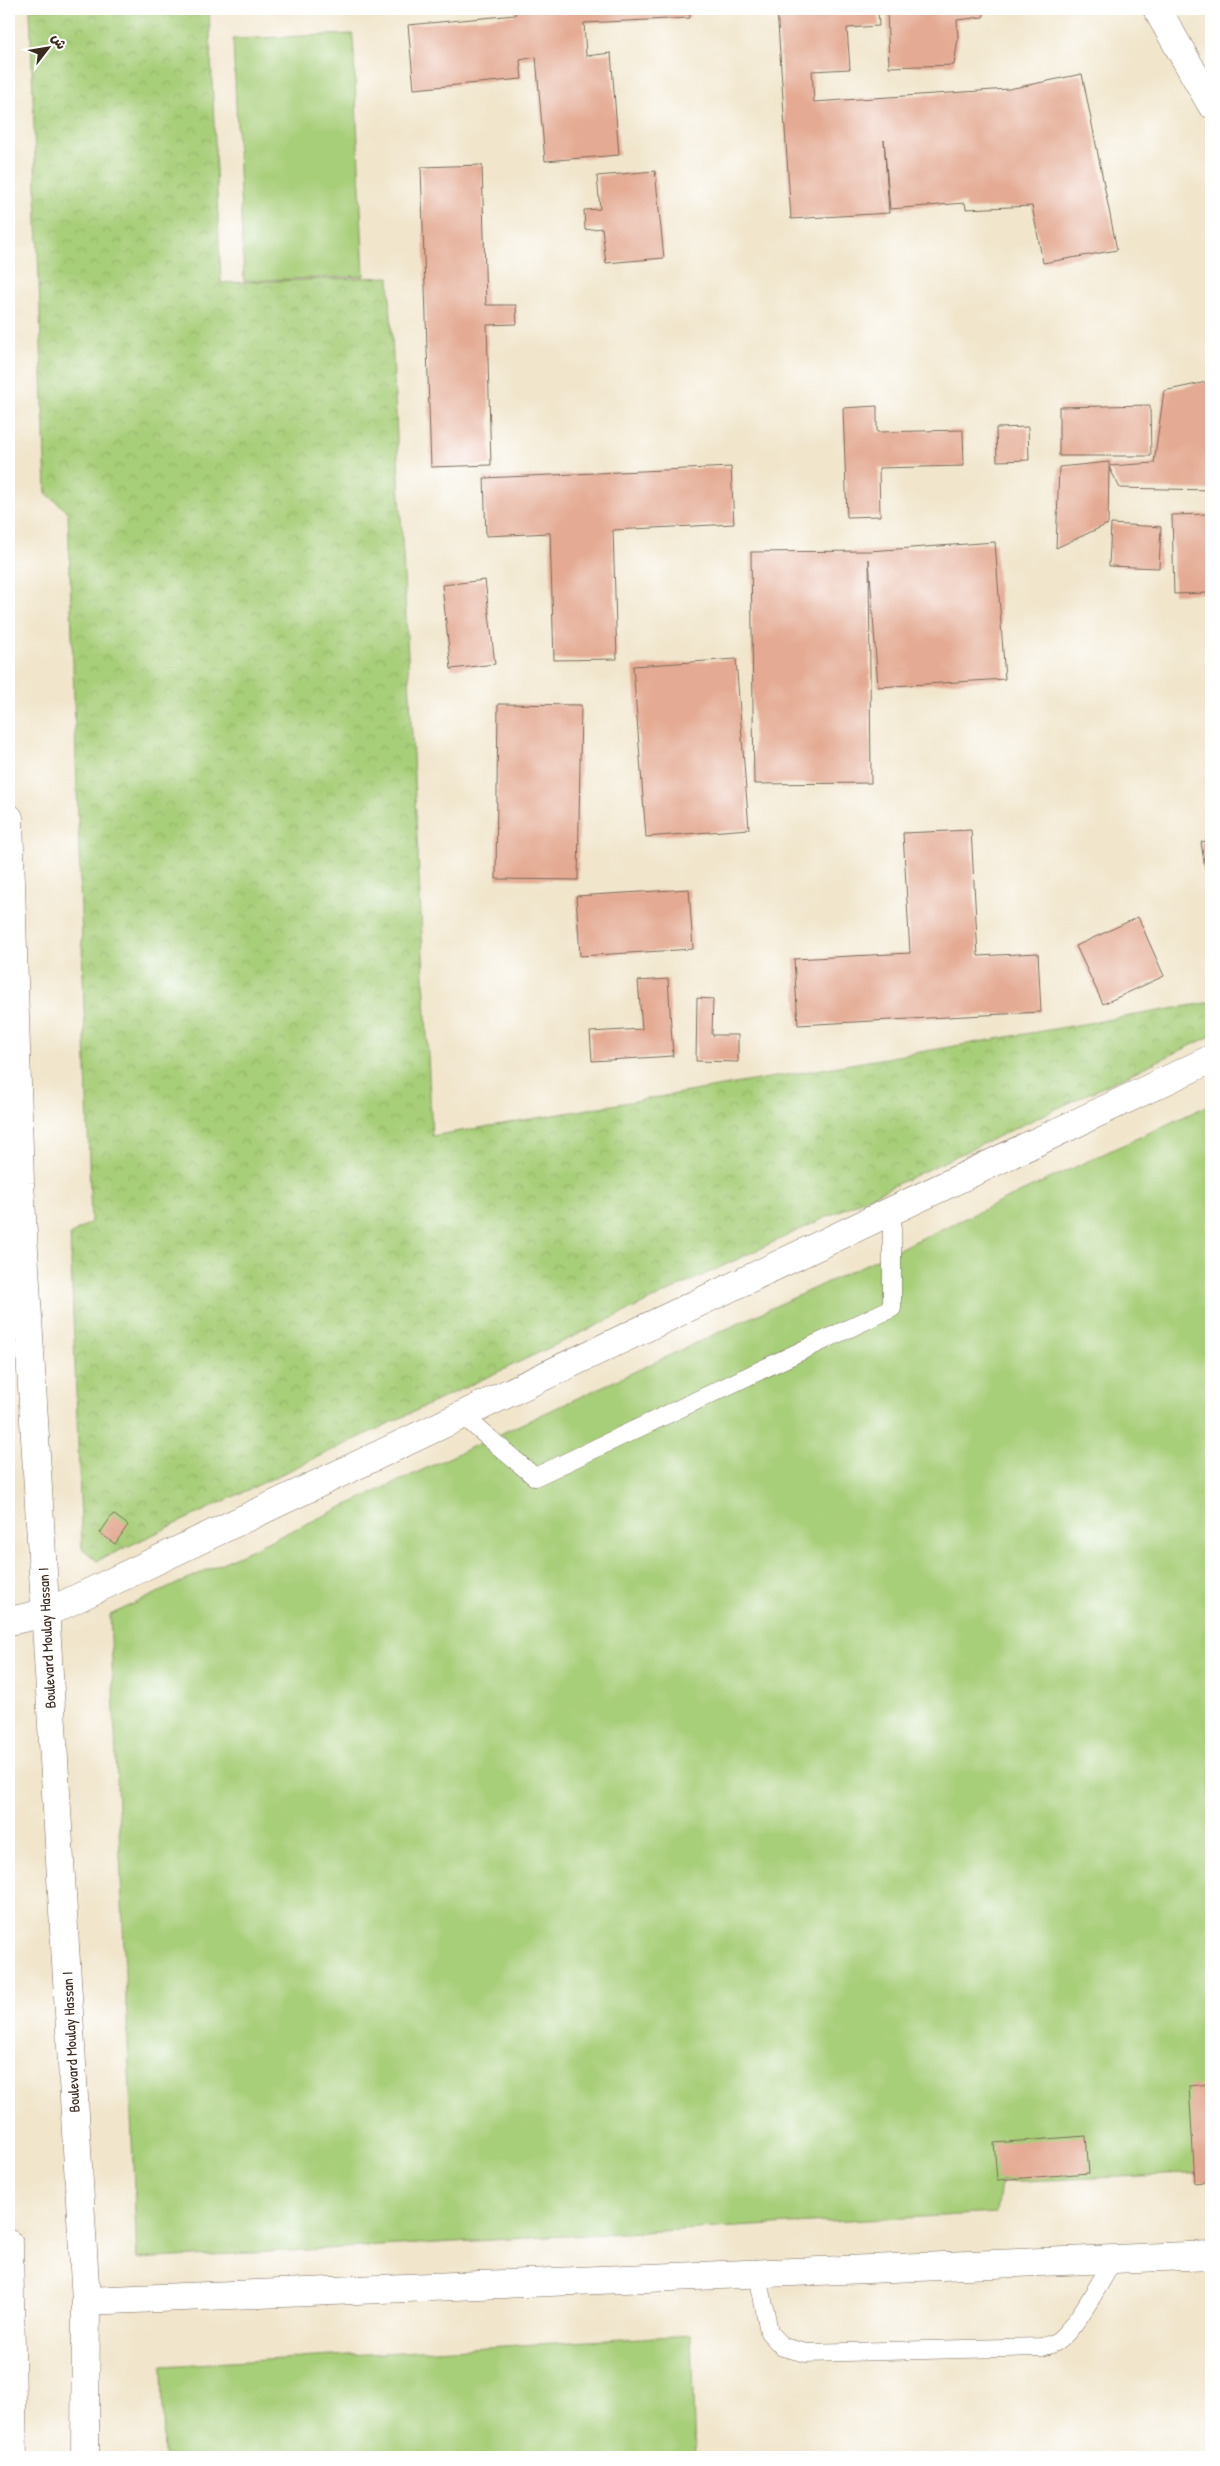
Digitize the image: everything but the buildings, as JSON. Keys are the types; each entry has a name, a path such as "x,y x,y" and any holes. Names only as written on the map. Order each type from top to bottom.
{"street":[{"path":"1156,9 1211,104"},
{"name":"Boulevard Moulay Hassan I","path":"9,818 14,1183 46,1613 86,2302 85,2457"},
{"path":"9,1621 46,1613 1211,1059"},
{"path":"9,2244 13,2457"},
{"path":"86,2302 1211,2255"}],"lane":[{"path":"462,1415 535,1477 892,1308 892,1211"},
{"path":"758,2274 769,2332 783,2347 806,2353 1042,2347 1057,2342 1086,2306 1114,2259"}],"green space":[{"path":"30,9 209,9 221,283 389,277 432,1136 1211,1002 1211,1036 97,1561 82,1548 70,1235 91,1222 68,512 46,493"},
{"path":"353,34 364,276 244,281 233,39"},
{"path":"1211,1104 1211,2173 1001,2182 997,2213 137,2259 110,1615"},
{"path":"691,2335 695,2457 164,2457 162,2366"}]}
